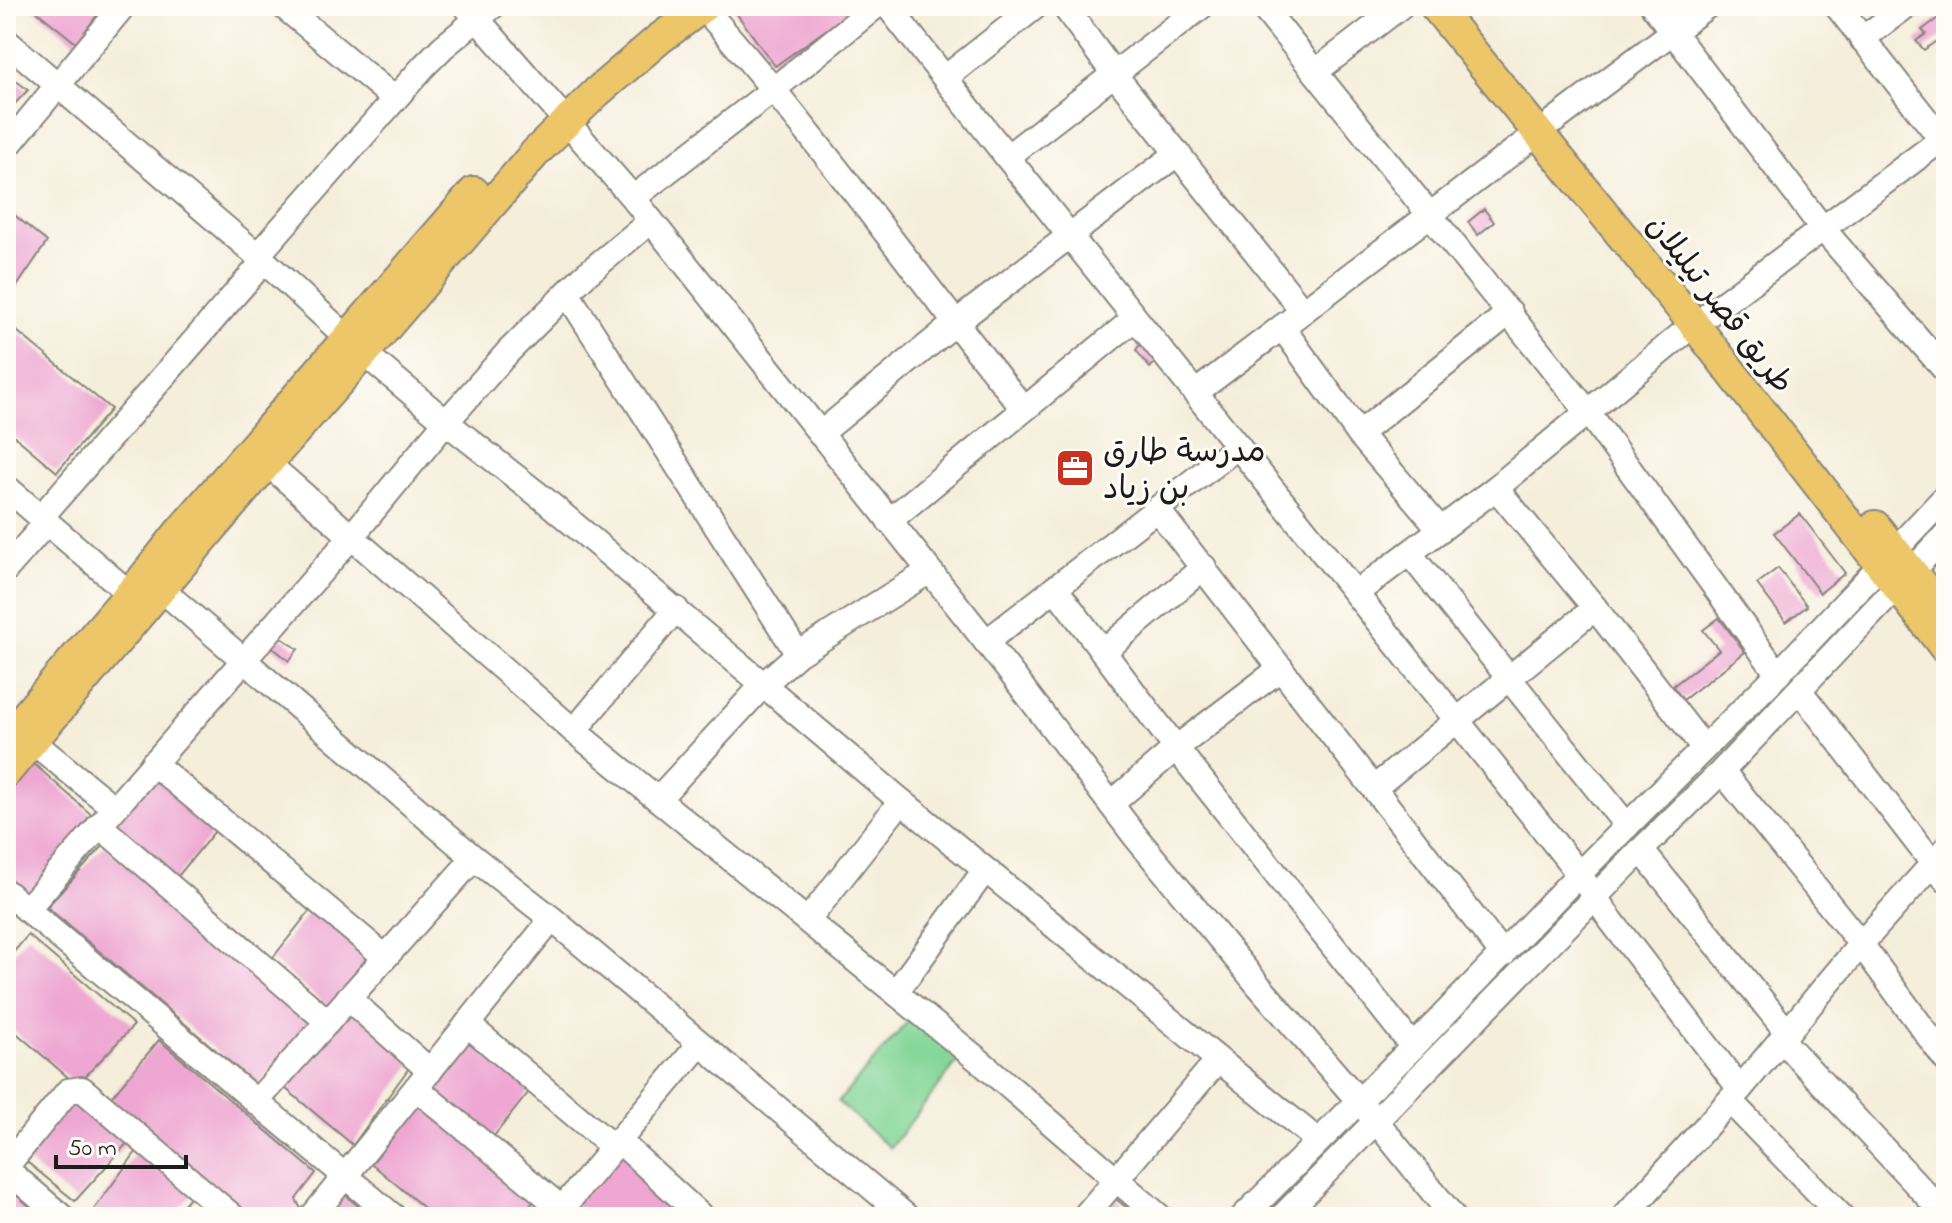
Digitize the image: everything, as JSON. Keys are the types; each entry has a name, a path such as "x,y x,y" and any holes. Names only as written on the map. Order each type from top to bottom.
{"main road":[{"path":"6,772 19,740 146,586 267,463 356,346 414,260 560,112 596,66 669,6"},
{"path":"560,112 703,6"},
{"name":"طريق قصر تيليلان","path":"1435,6 1546,127 1702,319 1896,569 1946,649"},
{"name":"طريق قصر تيليلان","path":"1461,6 1546,127"},
{"path":"146,586 178,534 356,346"},
{"name":"طريق قصر تيليلان","path":"1896,569 1946,615"}],"street":[{"path":"6,148 123,6"},
{"path":"283,6 395,99"},
{"path":"703,6 774,89 954,324 1023,408"},
{"path":"633,198 876,6"},
{"path":"888,6 1134,319 1579,874 1735,1095 1842,1217"},
{"path":"945,78 1036,6"},
{"path":"1064,6 1114,74 1303,311"},
{"path":"1007,157 1202,6"},
{"path":"1262,6 1588,412 1778,674"},
{"path":"1315,72 1401,6"},
{"path":"1653,6 1823,229 1946,371"},
{"path":"1195,393 1707,6"},
{"path":"1356,593 1496,488 1702,319 1945,140 1837,6"},
{"path":"1862,39 1906,6"},
{"path":"6,569 395,99 478,10 633,198 1111,804 1453,1217"},
{"path":"6,41 446,422 676,609 901,801 1317,1140"},
{"path":"820,434 954,324 1178,153"},
{"path":"27,909 508,352 567,293 651,221"},
{"path":"567,293 798,654"},
{"path":"1359,434 1510,312"},
{"path":"889,521 1134,319"},
{"path":"1282,327 1359,434 1439,528"},
{"path":"986,642 1238,446"},
{"path":"267,463 574,731 982,1063 1160,1217"},
{"path":"6,487 44,520 146,586 244,660 474,858 552,919 907,1217"},
{"path":"1496,488 1595,608 1703,747"},
{"path":"1282,1217 1800,691 1896,569 1946,496"},
{"path":"1157,509 1503,955"},
{"path":"1243,1217 1778,674 1896,569 1946,535"},
{"path":"1410,554 1627,826"},
{"path":"1103,652 1204,567"},
{"path":"658,799 764,684 798,654 928,572"},
{"path":"1055,588 1176,748 1413,1047"},
{"path":"1374,788 1595,608"},
{"path":"574,731 676,609"},
{"path":"1111,804 1176,748 1281,668"},
{"path":"1624,1217 1735,1095 1861,944 1942,864 1800,691"},
{"path":"19,740 106,816 328,1022"},
{"path":"153,763 385,957"},
{"path":"1722,771 1861,944 1946,1060"},
{"path":"808,920 901,801"},
{"path":"1641,850 1784,1035 1943,1205"},
{"path":"256,1102 474,858"},
{"path":"896,992 985,870"},
{"path":"6,892 394,1217"},
{"path":"312,1217 552,919"},
{"path":"348,998 423,1080 563,1214 616,1144 699,1045"},
{"path":"467,1024 702,1217"},
{"path":"1084,1217 1218,1060"},
{"path":"62,1217 6,1168 68,1091 82,1089 233,1217"}],"green space":[{"path":"916,1012 963,1055 890,1148 838,1102"}],"building":[{"path":"30,6 104,6 76,43"},
{"path":"731,6 859,6 775,66"},
{"path":"1938,18 1946,23 1946,34 1924,50 1916,41 1926,34 1922,30"},
{"path":"6,73 28,90 6,113"},
{"path":"6,208 47,242 11,295 6,291"},
{"path":"1484,209 1494,222 1478,235 1468,222"},
{"path":"6,322 111,409 57,472 6,429"},
{"path":"1142,342 1158,359 1150,368 1136,350"},
{"path":"1800,514 1845,573 1820,593 1774,533"},
{"path":"1778,568 1807,606 1786,622 1757,584"},
{"path":"1719,618 1745,652 1683,700 1673,686 1719,650 1703,630"},
{"path":"279,636 298,649 289,661 271,646"},
{"path":"33,763 94,817 27,895 6,877 6,796"},
{"path":"154,776 220,825 174,881 113,828"},
{"path":"104,845 317,1024 257,1085 47,907"},
{"path":"312,908 374,959 331,1009 271,960"},
{"path":"28,935 134,1025 77,1085 6,1024 6,961"},
{"path":"351,1008 414,1061 353,1145 285,1088"},
{"path":"472,1038 532,1088 490,1141 430,1088"},
{"path":"159,1040 316,1173 296,1199 301,1209 294,1217 248,1217 107,1102"},
{"path":"76,1095 129,1141 75,1201 27,1162"},
{"path":"420,1097 536,1199 520,1217 435,1217 367,1160"},
{"path":"139,1148 192,1195 172,1217 90,1215"},
{"path":"620,1151 684,1206 675,1217 589,1217 574,1205"},
{"path":"343,1192 369,1217 323,1217"},
{"path":"18,1194 46,1217 6,1217 6,1210"},
{"path":"1111,1195 1138,1217 1093,1217"},
{"path":"200,1205 215,1217 191,1217"}],"place":[{"name":"مدرسة طارق بن زياد","path":"1075,468"}]}
